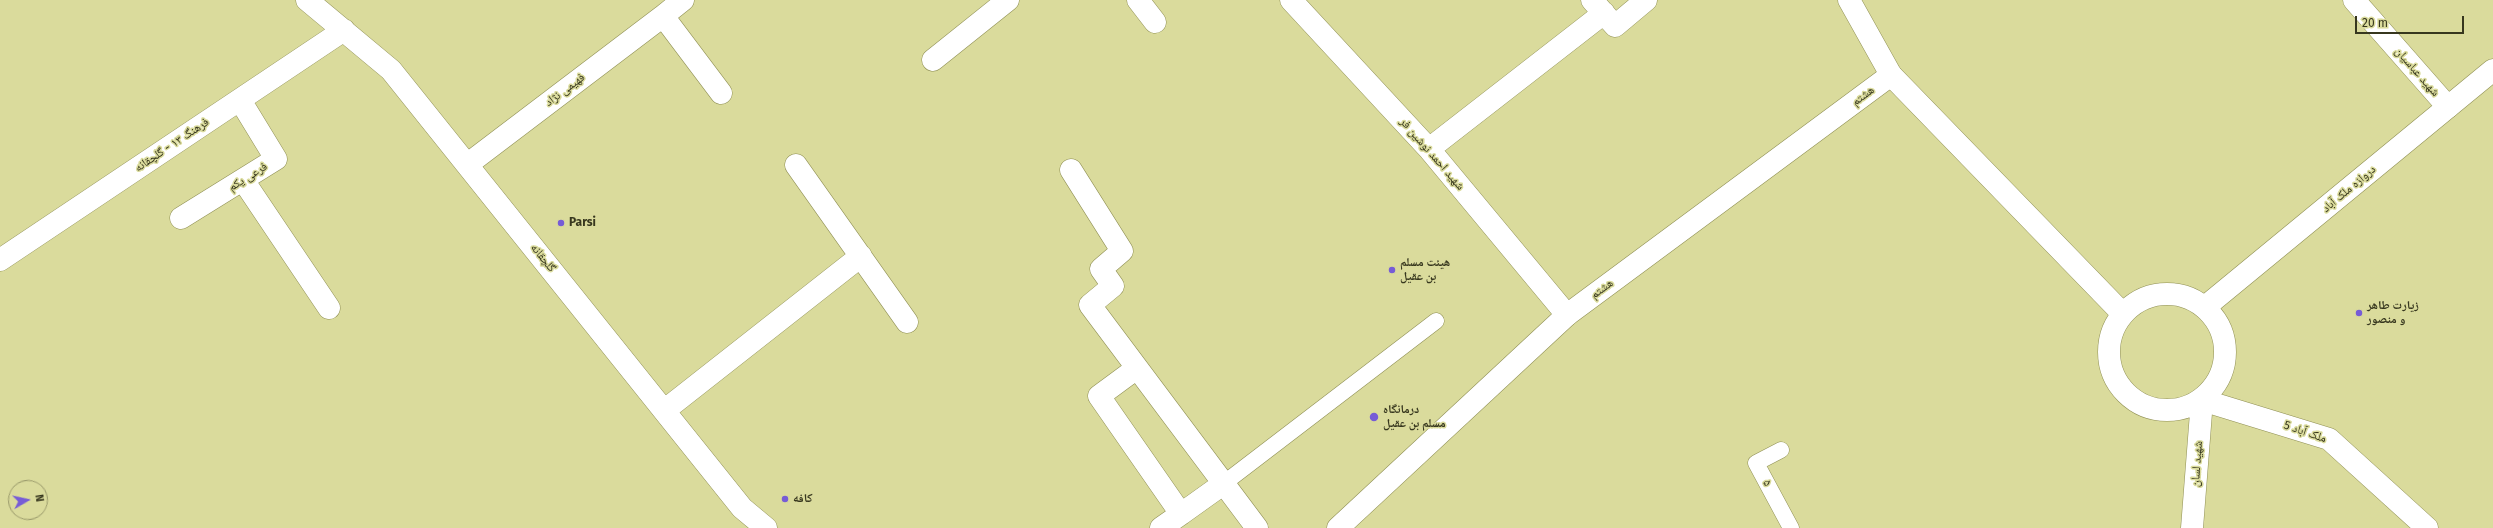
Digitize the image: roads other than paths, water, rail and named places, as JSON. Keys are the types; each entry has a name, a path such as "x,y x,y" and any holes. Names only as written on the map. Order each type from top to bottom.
{"street":[{"name":"گلچقانه","path":"307,0 391,70 468,164 742,508 766,528"},
{"name":"فهیمی نژاد","path":"468,164 683,0"},
{"path":"933,60 1008,0"},
{"path":"1138,0 1155,22"},
{"name":"شهید احمد نوشین فر","path":"1291,0 1429,149 1567,314"},
{"path":"1429,149 1598,6 1615,26 1646,0"},
{"name":"شهید عباسیان","path":"2354,0 2448,107"},
{"path":"1856,2 1891,75 2122,314"},
{"path":"663,16 721,93"},
{"name":"فرهنگ ۱۳ - گلچقانه","path":"0,260 344,30"},
{"name":"دروازه ملک آباد","path":"2205,308 2493,70"},
{"name":"هشتم","path":"1338,528 1567,314 1891,75"},
{"name":"فرعی یکم","path":"181,218 276,159 240,100"},
{"path":"796,165 907,322"},
{"path":"1071,170 1122,251 1101,269 1113,286 1090,305 1257,528"},
{"path":"243,180 329,308"},
{"path":"665,410 861,256"},
{"path":"2166,294 2190,298 2205,308 2216,319 2222,332 2225,355 2220,377 2202,400 2188,407 2160,410 2134,401 2115,380 2108,352 2110,338 2122,314 2136,302 2154,295 2166,294"},
{"path":"1137,368 1099,396 1181,514"},
{"name":"شهید لسان","path":"2192,528 2202,400"},
{"name":"ملک آباد 5","path":"2202,400 2329,439 2427,528"},
{"path":"1161,528 1223,484"}],"lane":[{"path":"1223,484 1436,320"},
{"name":"۵","path":"1781,450 1756,464 1791,528"}],"place":[{"name":"Parsi","path":"561,223"},
{"name":"هیئت مسلم بن عقیل","path":"1392,270"},
{"name":"زیارت طاهر و منصور","path":"2359,313"},
{"name":"درمانگاه مسلم بن عقیل","path":"1374,417"},
{"name":"کافه","path":"785,499"}]}
